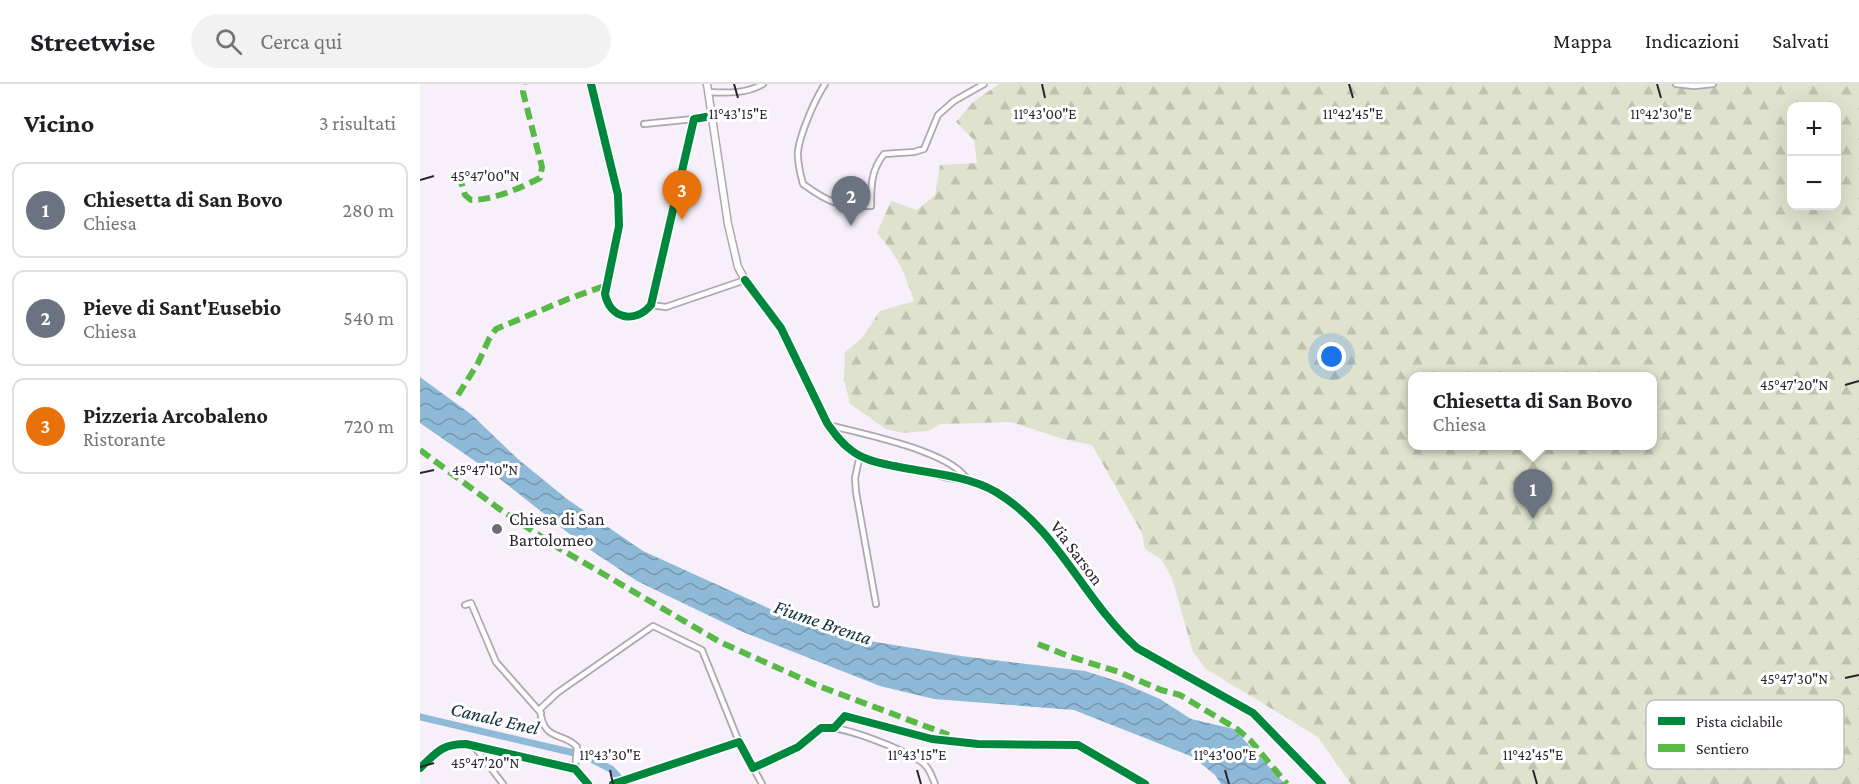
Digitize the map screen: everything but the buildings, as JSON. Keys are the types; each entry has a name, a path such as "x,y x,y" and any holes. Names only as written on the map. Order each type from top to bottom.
{"street":[{"path":"591,84 618,195 619,226 605,294 607,303 619,315 630,317 639,315 651,305 694,118"},
{"path":"708,88 741,92 763,84"},
{"path":"825,84 810,115 798,150 798,167 803,184 826,200 839,205 871,206 871,180 878,161 884,154 914,152 924,148 938,115 954,101 984,84"},
{"path":"1676,84 1694,86 1713,84"},
{"name":"Via Sarson","path":"708,88 732,248 738,267 781,328 829,425 844,444 860,455 885,464 968,481 986,486 999,494 1040,528 1107,619 1137,648 1253,713 1322,784"},
{"path":"644,124 712,116"},
{"path":"651,305 666,307 746,280"},
{"path":"829,425 928,452 953,465 966,475 968,481"},
{"path":"860,455 855,478 856,492 876,604"},
{"path":"465,605 471,603 496,662 541,713"},
{"path":"575,769 577,747 572,742 555,736 549,731 541,720 540,709 557,693 653,626 702,650 739,742 762,784"},
{"path":"753,768 798,747 821,728 834,728 848,730 913,755 931,773 935,784"},
{"path":"613,784 739,742"},
{"path":"420,768 440,750 451,744 474,745 575,769 588,784"},
{"path":"474,745 503,784"}],"green space":[{"path":"999,84 1859,84 1859,784 1351,784 1318,737 1206,669 1193,652 1172,578 1161,559 1145,549 1142,533 1092,445 1063,439 1011,422 941,424 928,431 903,433 886,429 850,404 844,379 845,352 862,338 880,311 914,301 900,265 877,233 891,201 917,210 935,195 940,165 977,163 974,140 956,122 973,102"}],"water":[{"path":"420,377 472,415 519,460 567,499 643,551 833,635 961,656 1085,671 1123,683 1160,699 1191,719 1234,729 1285,784 1221,784 1215,775 1193,757 1074,710 934,699 880,686 743,632 637,581 586,547 495,475 420,423"}],"waterway":[{"name":"Canale Enel","path":"420,717 583,755 611,769 625,784"}],"marked path":[{"path":"459,175 465,195 471,200 498,196 540,178 542,167 523,92 524,84"},
{"path":"458,395 496,329 607,285"},
{"path":"420,450 498,508 557,547 720,642 816,685 949,735"},
{"path":"1038,644 1180,695 1237,729 1250,740 1287,784"}],"cycle path":[{"path":"591,84 618,195 619,226 605,294 612,309 624,316 638,315 651,305 694,119 712,116"},
{"path":"745,280 781,328 827,423 847,447 872,461 960,478 985,486 1018,507 1054,545 1101,609 1137,648 1253,713 1322,784"},
{"path":"613,784 739,742 753,768 798,747 821,728 834,728 845,716 932,739 978,744 1078,745 1145,784"},
{"path":"420,768 445,747 466,744 575,769 588,784"}],"place":[{"name":"Pizzeria Arcobaleno","path":"682,220"},
{"name":"Pieve di Sant'Eusebio","path":"851,226"},
{"name":"Chiesetta di San Bovo","path":"1533,519"},
{"name":"Chiesa di San Bartolomeo","path":"497,529"}],"water label":[{"name":"Fiume Brenta","path":"823,622"}]}
